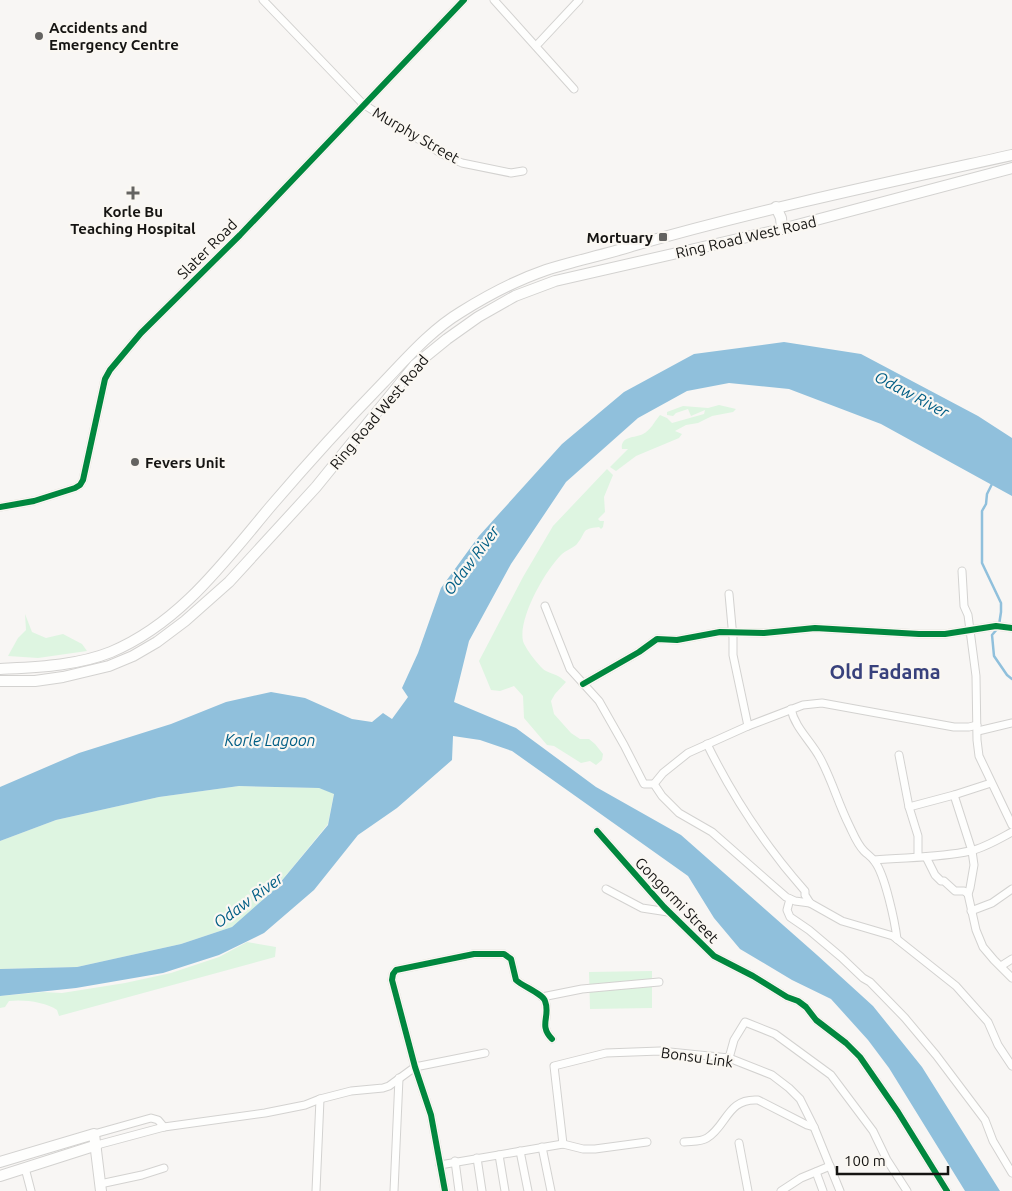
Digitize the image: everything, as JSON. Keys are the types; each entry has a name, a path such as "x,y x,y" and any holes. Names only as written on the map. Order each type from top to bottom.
{"main road":[{"name":"Ring Road West Road","path":"0,669 54,665 93,658 129,643 166,619 217,571 302,471 365,401 438,327 461,312 518,281 545,271 689,229 776,207 1012,155"},
{"name":"Ring Road West Road","path":"0,681 35,681 63,677 109,666 141,652 185,621 229,582 316,487 415,365 447,339 494,307 515,296 556,281 782,229 1012,168"},
{"path":"776,207 781,218 782,229"},
{"path":"0,1162 94,1134 101,1187"},
{"path":"0,1176 96,1145"}],"street":[{"name":"Murphy Street","path":"263,0 363,104 442,154 462,163 511,173 523,171"},
{"name":"Slater Road","path":"0,507 34,501 80,485 83,480 105,379 110,370 141,333 240,235 464,0"},
{"path":"494,0 574,89"},
{"path":"536,46 579,0"},
{"path":"962,571 964,606 968,615 976,676 979,756 1012,825"},
{"path":"729,594 733,655 748,726"},
{"path":"545,606 570,669 586,682 591,692 599,701 644,784 654,784"},
{"path":"586,682 640,652 657,639 677,640 720,632 764,633 814,628 945,634 996,626 1012,628"},
{"path":"654,784 663,773 688,753 803,704 822,703 937,724 977,728 1012,723"},
{"path":"791,709 800,730 813,746 828,773 855,838 863,850 874,860 881,874 897,939"},
{"path":"707,744 730,788 778,858 805,891 805,896 810,903"},
{"path":"899,755 909,807 922,857 941,881 944,881 955,891 964,891 968,894"},
{"path":"909,807 991,783"},
{"path":"654,784 662,796 679,813 712,832 786,897 810,903 842,921 897,939 956,986 979,1011 988,1022 998,1045 1012,1066"},
{"path":"954,795 972,851 974,865 968,894 971,911 983,947 1012,978"},
{"name":"Gongormi Street","path":"597,831 669,912 714,956 754,976 787,997 798,1001 806,1007 816,1020 846,1043 860,1057 882,1088 947,1191"},
{"path":"874,860 972,851 1012,832"},
{"path":"606,889 642,908 669,912"},
{"path":"971,911 992,903 1012,889"},
{"path":"790,899 787,910 790,917 809,930 870,982 905,1018 936,1055 984,1120 993,1141 1012,1173"},
{"path":"446,1191 431,1114 415,1067 392,980 393,974 396,970 474,954 504,954 511,959 516,980 545,1001 547,1013 545,1022 546,1034 552,1039"},
{"path":"1001,966 1012,959"},
{"path":"542,997 582,989 659,982"},
{"path":"729,1058 734,1040 745,1022 775,1034 806,1055 831,1075 853,1101 873,1131 887,1160 907,1191"},
{"name":"Bonsu Link","path":"563,1144 554,1066 606,1053 636,1051 660,1051 729,1058 772,1075 800,1099 814,1127 840,1191"},
{"path":"96,1145 164,1126 265,1113 305,1105 351,1091 383,1088 415,1067 485,1053"},
{"path":"394,1191 400,1078"},
{"path":"316,1191 320,1099"},
{"path":"684,1142 702,1141 710,1137 732,1109 751,1099 758,1100 814,1127"},
{"path":"94,1134 151,1118 158,1120 164,1126"},
{"path":"440,1165 563,1144 584,1150 647,1142"},
{"path":"740,1143 748,1191"},
{"path":"542,1147 551,1191"},
{"path":"520,1152 528,1191"},
{"path":"499,1155 505,1191"},
{"path":"477,1158 482,1191"},
{"path":"455,1161 459,1191"},
{"path":"785,1190 801,1178 830,1166"},
{"path":"25,1168 31,1191"},
{"path":"101,1187 164,1168"},
{"path":"816,1172 823,1191"}],"green space":[{"path":"719,405 736,409 733,412 712,416 698,423 686,425 675,431 682,434 679,438 636,456 616,471 610,467 628,449 622,449 623,442 629,438 646,433 660,415 672,423 704,414 705,410 691,416 688,409 673,416 667,415 667,412 683,406 708,408"},
{"path":"607,469 613,475 604,497 605,512 598,519 604,521 603,527 601,529 599,527 586,530 577,544 563,553 555,562 534,595 523,631 524,644 537,662 543,669 566,682 551,701 554,714 571,733 580,739 589,739 595,744 603,754 602,760 596,765 590,761 581,763 554,746 547,745 524,718 523,696 514,686 500,691 491,690 479,661 523,577 553,526"},
{"path":"25,614 32,632 46,638 63,634 82,644 87,651 38,658 8,656 18,638 26,630"},
{"path":"239,786 319,788 334,793 328,824 274,890 232,927 181,944 77,967 0,969 0,841 56,820 159,797"},
{"path":"247,942 276,947 275,957 59,1016 57,1010 53,1007 21,1000 9,1001 5,1007 0,1008 0,996 43,992 62,993 125,983 171,973 219,957"},
{"path":"652,971 652,1008 590,1009 589,972"}],"water":[{"path":"784,342 861,354 978,416 1012,438 1012,496 881,424 789,389 729,383 687,391 638,418 566,482 511,564 469,641 454,702 516,728 596,787 681,835 817,955 873,1006 922,1067 1000,1191 965,1191 889,1068 868,1040 831,999 792,980 740,949 714,918 688,876 512,751 480,740 453,736 452,760 397,808 358,835 314,890 264,933 219,955 163,973 76,988 0,996 0,969 77,967 181,944 232,927 274,890 328,825 334,794 319,788 239,786 159,797 56,820 0,841 0,787 79,753 171,724 226,702 271,692 305,698 352,719 372,722 383,713 392,719 408,697 402,688 418,653 441,588 479,536 562,444 624,392 694,354"}],"waterway":[{"path":"993,482 982,511 982,563 1001,603 999,625"},
{"path":"998,628 992,635 994,656 1012,679"}],"cycle path":[{"path":"0,507 34,501 80,485 83,480 105,379 110,370 141,333 240,235 464,0"},
{"path":"583,684 639,652 657,639 677,640 720,632 764,633 815,628 919,634 945,634 996,626 1012,628"},
{"path":"597,831 664,907 714,956 753,976 787,997 798,1001 806,1007 816,1020 846,1043 860,1057 898,1112 947,1191"},
{"path":"445,1191 431,1115 415,1067 392,980 393,974 396,970 474,954 504,954 511,959 516,980 545,1001 547,1011 545,1025 552,1039"}],"place":[{"name":"Accidents and Emergency Centre","path":"39,36"},
{"name":"Korle Bu Teaching Hospital","path":"133,193"},
{"name":"Mortuary","path":"663,237"},
{"name":"Fevers Unit","path":"135,462"}],"district":[{"name":"Old Fadama","path":"885,671"}],"water label":[{"name":"Odaw River","path":"912,394"},
{"name":"Odaw River","path":"471,560"},
{"name":"Korle Lagoon","path":"270,740"},
{"name":"Odaw River","path":"248,900"}]}
